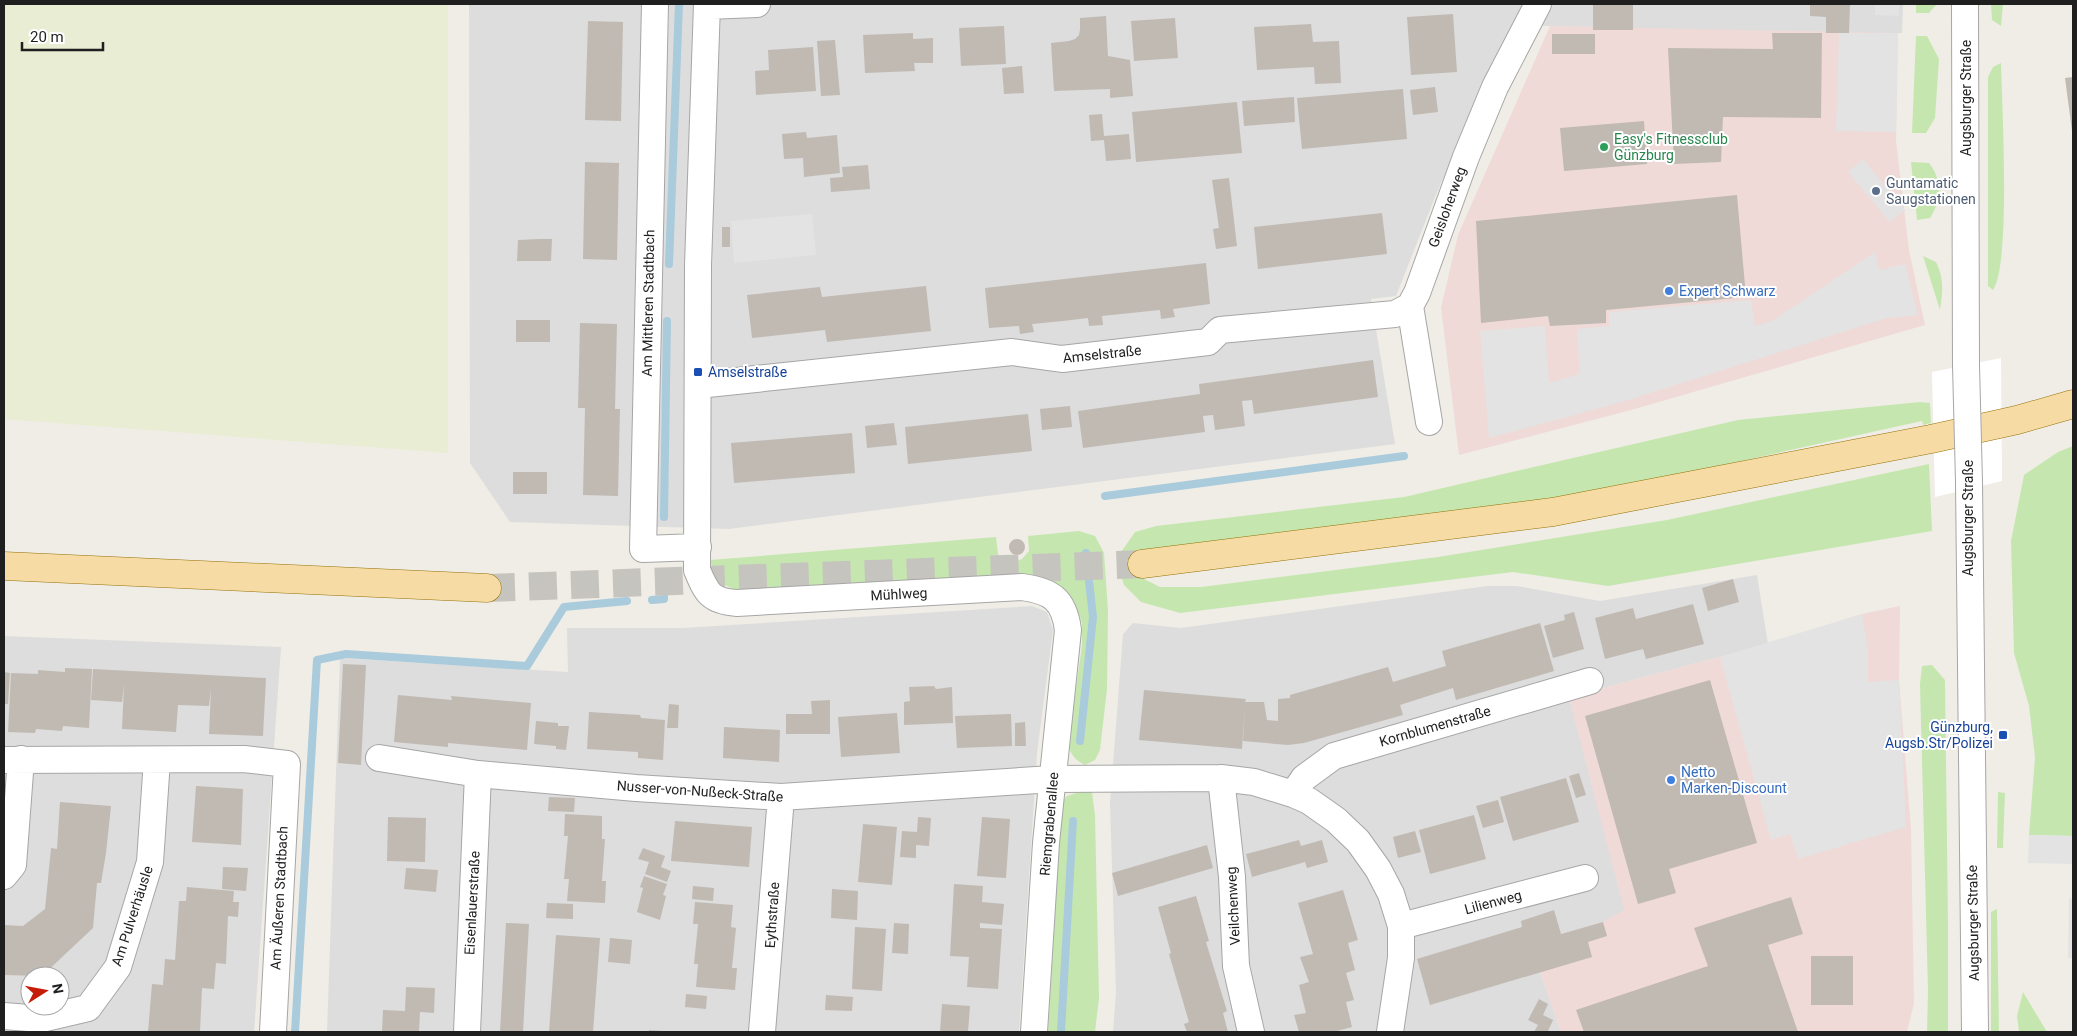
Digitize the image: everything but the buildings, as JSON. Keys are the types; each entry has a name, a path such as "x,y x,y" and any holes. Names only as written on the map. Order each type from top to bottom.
{"main road":[{"path":"1142,564 1553,512 1931,439 2018,420 2073,404"},
{"path":"4,566 487,588"}],"street":[{"name":"Am Mittleren Stadtbach","path":"655,4 643,549 698,547"},
{"path":"698,547 699,239 707,5 757,4"},
{"name":"Geisloherweg","path":"1410,306 1466,157 1495,87 1538,4"},
{"name":"Augsburger Straße","path":"1965,4 1966,365 1975,1032"},
{"path":"1410,306 1429,422"},
{"name":"Amselstraße","path":"698,385 1012,352 1062,359 1104,355 1208,342 1220,330 1395,314 1410,306"},
{"name":"Mühlweg","path":"698,547 697,570 704,588 719,602 737,603 1022,588 1048,593 1059,601 1066,616"},
{"name":"Riemgrabenallee","path":"1034,1032 1046,843 1068,630 1066,616"},
{"name":"Kornblumenstraße","path":"1293,794 1304,778 1334,756 1590,681"},
{"name":"Nusser-von-Nußeck-Straße","path":"379,758 478,774 636,788 780,797 1052,779"},
{"name":"Am Äußeren Stadtbach","path":"157,760 244,759 287,764 272,1032"},
{"path":"4,876 13,865 12,760 157,760"},
{"name":"Am Pulverhäusle","path":"4,1016 41,1019 88,1008 118,967 150,862 157,760"},
{"name":"Eisenlauerstraße","path":"467,1032 478,774"},
{"path":"1052,779 1222,778 1254,782 1309,801 1336,820 1358,841 1378,869 1391,894 1401,926 1402,958 1390,1032"},
{"name":"Veilchenweg","path":"1222,778 1232,877 1236,966 1251,1032"},
{"name":"Eythstraße","path":"762,1032 780,797"},
{"name":"Lilienweg","path":"1401,926 1585,878"}],"shaded area":[{"path":"469,4 1903,4 1902,33 1772,33 1514,25 1437,192 1396,296 1371,299 1395,444 729,529 510,522 470,463"},
{"path":"1875,4 1899,4 1899,16 1875,15"},
{"path":"1550,26 1898,33 1896,141 1909,250 1925,325 1631,410 1459,455 1441,308 1458,235"},
{"path":"1839,33 1898,33 1896,132 1836,131"},
{"name":"Guntamatic Saugstationen","path":"1863,159 1905,210 1890,222 1848,172"},
{"path":"812,214 816,255 734,263 731,221"},
{"path":"1875,252 1879,270 1905,264 1918,315 1887,318 1622,402 1489,438 1480,331 1545,326 1549,383 1580,374 1577,329 1609,326 1609,312 1751,300 1755,326 1772,321"},
{"path":"1757,575 1768,644 1569,697 1625,910 1603,922 1561,934 1540,972 1561,1032 1113,1032 1116,992 1110,804 1123,634 1133,623 1181,628 1487,586 1517,586 1600,601"},
{"path":"1032,606 1047,612 1053,630 1037,753 1019,1032 327,1032 340,658 568,672 567,628 683,628"},
{"path":"1900,606 1899,680 1911,829 1914,1003 1907,1032 1561,1032 1540,972 1527,944 1603,922 1624,910 1569,697 1768,644 1862,614"},
{"path":"1862,614 1868,651 1868,682 1899,680 1906,827 1798,859 1790,834 1771,840 1720,657"},
{"path":"4,636 281,647 254,1032 4,1032"},
{"path":"2029,835 2073,836 2073,864 2028,863"},
{"path":"2069,898 2073,899 2073,958 2068,958"}],"green space":[{"path":"4,4 448,4 448,453 4,419"},
{"path":"1916,4 1937,4 1929,13 1916,13"},
{"path":"1991,4 2003,4 2001,26 1992,20"},
{"path":"1916,36 1927,36 1939,59 1935,118 1926,133 1912,133"},
{"path":"2001,63 2004,218 1999,275 1993,290 1988,286 1988,77 1993,67"},
{"path":"1911,162 1929,163 1937,176 1938,198 1930,218 1917,220"},
{"path":"1923,256 1936,262 1939,268 1942,285 1940,310"},
{"path":"1920,402 1930,403 1931,423 1923,425 1922,421 1655,480 1456,516 1143,550 1144,579 1160,587 1201,587 1438,557 1667,520 1929,464 1932,531 1608,586 1513,572 1180,613 1141,602 1124,585 1119,570 1119,555 1135,532 1156,526 1404,497 1738,420"},
{"path":"2073,446 2073,836 2029,835 2035,757 2029,706 2014,653 2011,541 2024,475 2058,452"},
{"path":"1079,531 1095,536 1104,553 1108,611 1107,689 1100,750 1095,760 1085,765 1074,757 1068,746 1082,645 1082,623 1074,602 1060,587 1015,576 1014,562 1022,559 1029,551 1028,536"},
{"path":"996,537 1001,578 743,592 720,582 710,560"},
{"path":"1932,665 1945,680 1948,1032 1927,1032 1928,991 1920,684 1922,666"},
{"path":"1079,792 1092,792 1095,815 1099,998 1095,1032 1048,1032 1061,803 1067,796"},
{"path":"1998,792 2005,793 2003,848 1997,848"},
{"path":"1997,909 1999,1032 1991,1032 1991,912"},
{"path":"2023,992 2047,1032 2019,1032 2017,1016"}],"pier":[{"path":"2001,358 2002,481 1935,497 1932,372"}],"waterway":[{"path":"669,264 679,4"},
{"path":"664,517 667,321"},
{"path":"1105,496 1404,456"},
{"path":"1080,741 1093,617 1086,553"},
{"path":"652,600 664,599 664,574"},
{"path":"295,1032 317,660 346,654 527,666 564,607 627,601"},
{"path":"1061,1032 1073,821"}],"tunnel":[{"path":"487,588 1142,564"}],"place":[{"name":"Easy's Fitnessclub Günzburg","path":"1604,147"},
{"name":"Guntamatic Saugstationen","path":"1876,191"},
{"name":"Expert Schwarz","path":"1669,291"},
{"name":"Amselstraße","path":"698,372"},
{"name":"Günzburg, Augsb.Str/Polizei","path":"2003,735"},
{"name":"Netto Marken-Discount","path":"1671,780"}]}
